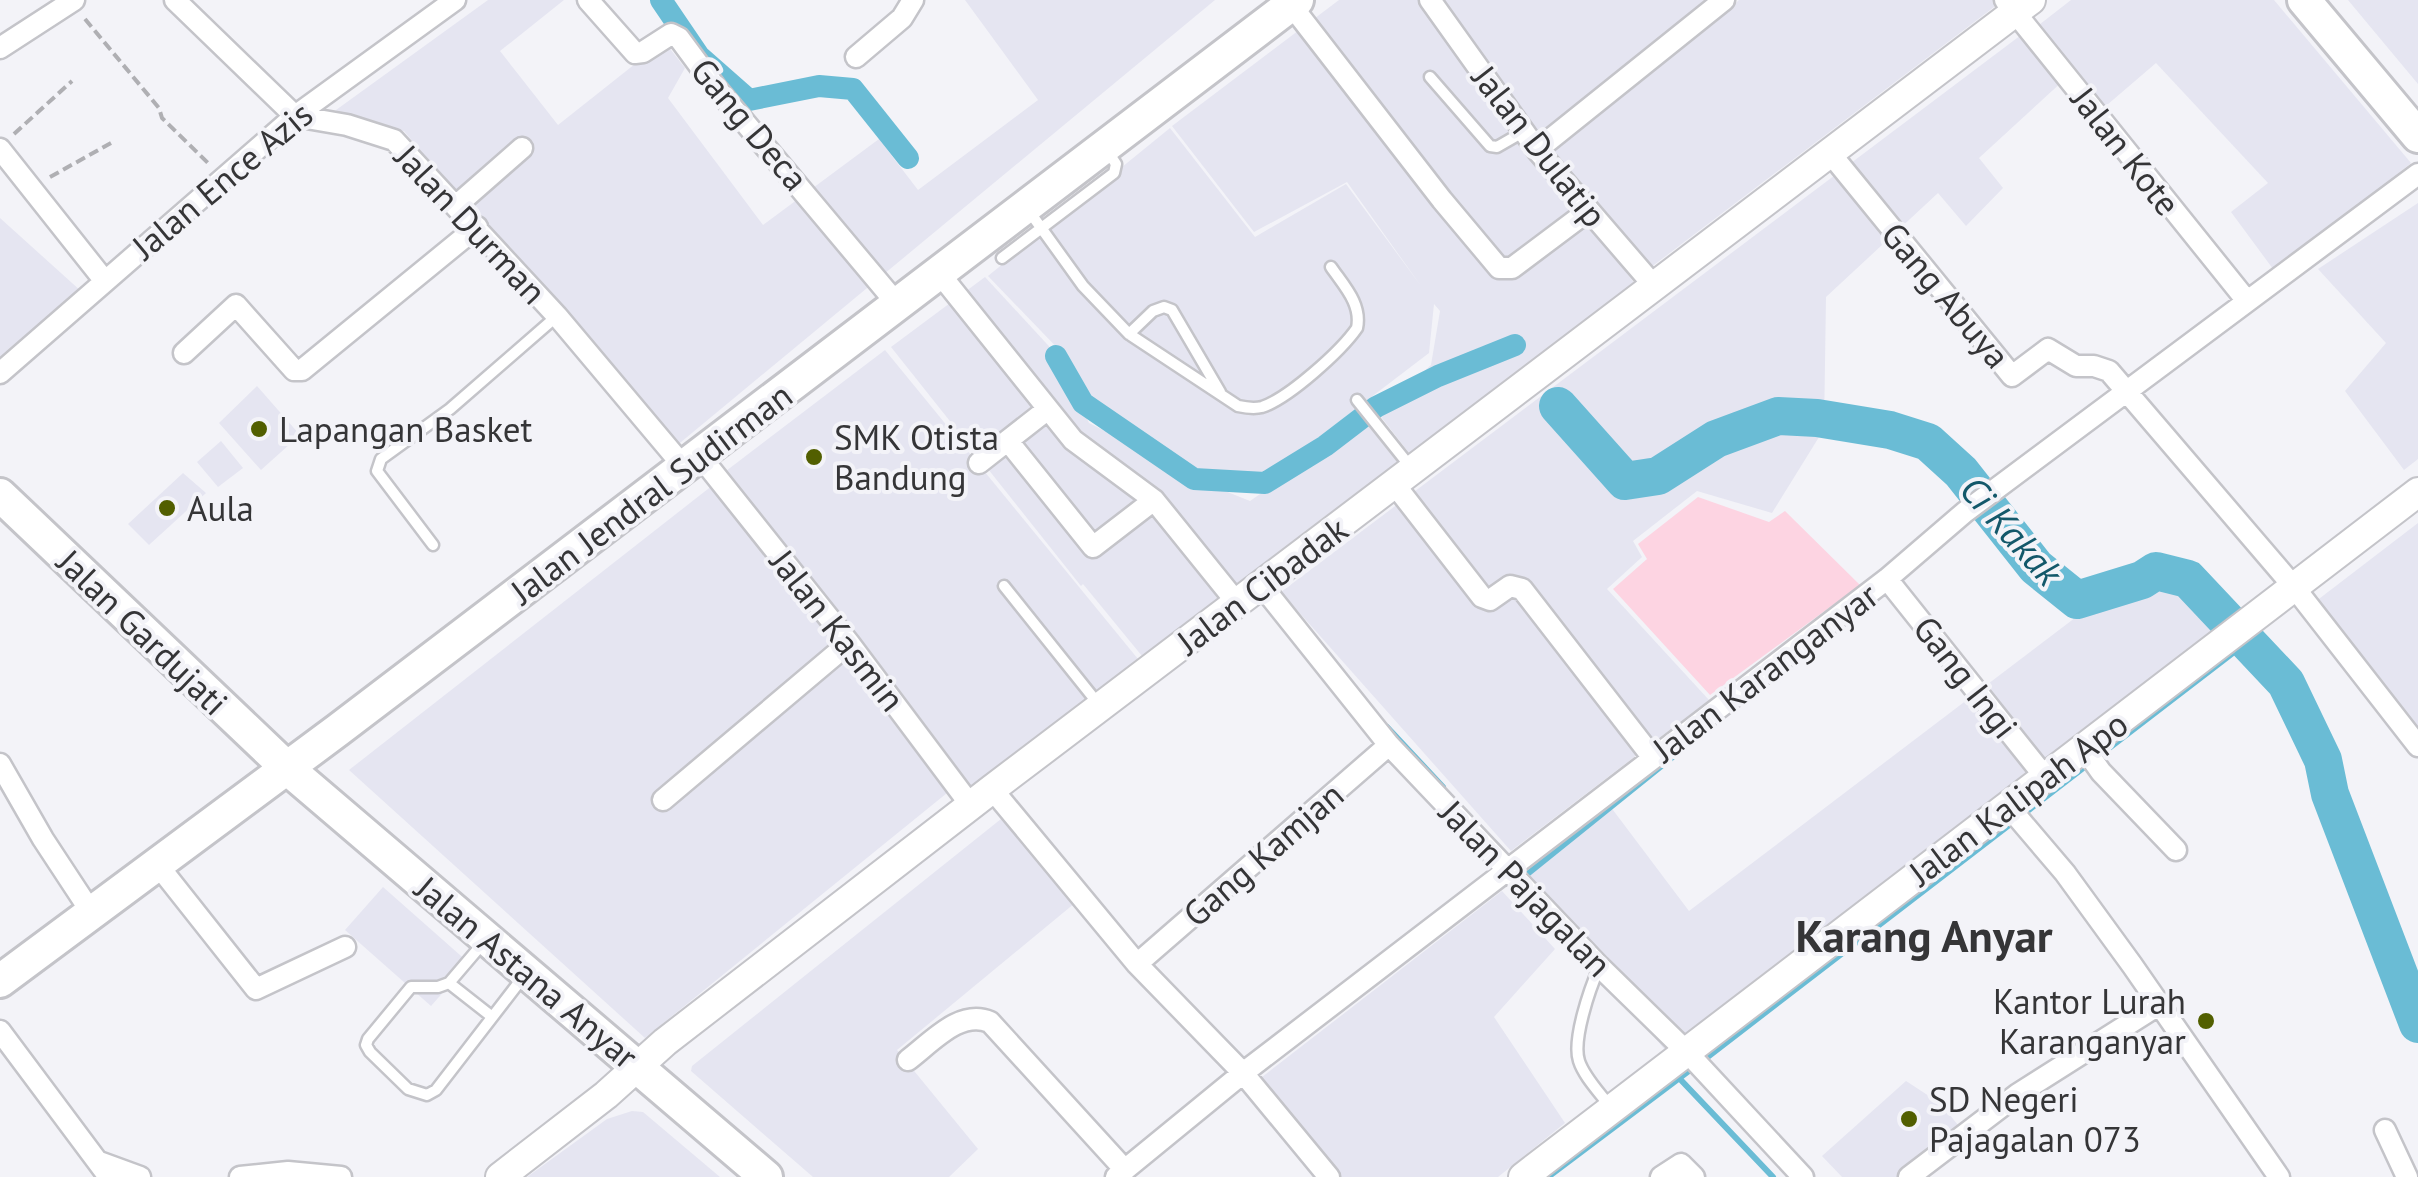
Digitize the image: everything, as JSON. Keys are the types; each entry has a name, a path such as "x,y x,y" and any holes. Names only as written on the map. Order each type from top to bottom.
{"main road":[{"path":"2304,0 2418,136"},
{"name":"Jalan Jendral Sudirman","path":"0,980 287,768 939,273 1033,217 1104,147 1294,2"},
{"name":"Jalan Cibadak","path":"500,1177 665,1042 1830,154 2017,4"},
{"name":"Jalan Kalipah Apo","path":"1523,1177 1686,1050 2016,815 2045,777 2091,759 2218,644 2418,492"},
{"name":"Jalan Gardujati","path":"0,495 287,768"},
{"name":"Jalan Astana Anyar","path":"287,768 766,1177"}],"street":[{"path":"175,0 295,116"},
{"name":"Jalan Ence Azis","path":"0,373 295,116 455,0"},
{"name":"Gang Deca","path":"588,0 635,53 670,34 679,38 716,88 898,305"},
{"path":"856,57 902,18 913,0"},
{"name":"Jalan Dulatip","path":"1430,0 1537,150 1655,287"},
{"path":"0,48 72,1"},
{"path":"1294,2 1430,185 1499,268 1512,268 1588,211"},
{"path":"1537,150 1713,4"},
{"name":"Jalan Kote","path":"2017,4 2247,301"},
{"name":"Jalan Durman","path":"295,116 347,124 394,140 692,462"},
{"path":"0,148 104,280"},
{"path":"457,205 522,148"},
{"name":"Gang Abuya","path":"1830,154 2012,376 2048,349 2076,366 2109,371 2126,391"},
{"name":"Jalan Karanganyar","path":"1120,1174 1243,1074 1887,578 1965,512 2418,174"},
{"path":"184,353 236,305 294,370 302,370 477,227"},
{"path":"939,273 1073,440 1154,500 1238,604"},
{"path":"2126,391 2294,587 2418,746"},
{"path":"979,463 1048,409"},
{"path":"1008,440 1093,547 1154,500"},
{"name":"Jalan Kasmin","path":"692,462 982,798 1243,1074 1329,1177"},
{"path":"1404,478 1482,597 1497,598 1510,586 1522,589 1653,758"},
{"name":"Gang Ingi","path":"1887,578 2045,777"},
{"name":"Jalan Pajagalan","path":"1262,586 1388,745 1599,966 1686,1050 1794,1174"},
{"path":"663,800 850,642"},
{"name":"Gang Kamjan","path":"1137,964 1388,745"},
{"path":"2091,759 2176,850"},
{"path":"0,764 43,839 92,912"},
{"path":"2016,815 2065,873 2279,1177"},
{"path":"156,864 256,989 345,947"},
{"path":"1910,1177 2018,1094 2160,1004"},
{"path":"908,1060 962,1020 980,1018 990,1022 1120,1174"},
{"path":"0,1031 103,1169 140,1177"},
{"path":"2385,1130 2407,1177"},
{"path":"1661,1177 1681,1164 1694,1177"},
{"path":"240,1177 288,1172 341,1177"}],"lane":[{"path":"1430,77 1490,146 1497,147 1524,131"},
{"path":"1002,258 1033,217 1084,286 1129,334 1238,406 1259,408 1282,397 1327,364 1350,338 1359,319 1354,302 1331,267"},
{"path":"1129,334 1153,311 1164,307 1172,310 1221,394"},
{"path":"433,545 377,471 381,459 450,409 558,316"},
{"path":"1357,400 1381,430 1404,478"},
{"path":"1004,586 1101,707"},
{"path":"487,939 449,983 412,987 368,1039 370,1052 408,1090 427,1095 436,1090 528,972"},
{"path":"1599,966 1590,988 1578,1049 1579,1063 1611,1108"},
{"path":"449,983 491,1016"}],"path":[{"path":"72,1 150,97 162,118 222,177"},
{"path":"0,148 72,80"},
{"path":"28,188 111,143"}],"shaded area":[{"path":"488,0 564,0 500,51 558,125 664,41 685,68 668,98 763,225 879,139 918,190 1038,100 965,0 1215,0 669,452 404,131 349,128 336,110"},
{"path":"1339,0 1425,0 1635,284 1413,458 1378,413 1431,365 1440,311 1434,304 1429,353 1261,481 1234,487 1091,415 1065,356 988,276 1170,128 1255,237 1346,184 1421,286 1347,182 1254,232 1172,126"},
{"path":"1443,0 1711,0 1538,137"},
{"path":"1739,0 1995,0 1998,4 1646,271 1546,148 1715,23"},
{"path":"2071,0 2274,0 2411,163 2276,273 2231,212 2268,183 2156,63 2100,111 2035,28"},
{"path":"2348,0 2418,0 2418,84"},
{"path":"2029,29 2064,80 1979,158 2003,188 1966,226 1938,193 1826,297 1824,429 1772,513 1697,491 1633,541 1642,557 1607,589 1709,700 1511,851 1281,592"},
{"path":"2418,203 2418,459 2404,470 2345,391 2386,343 2318,269"},
{"path":"0,218 82,292 0,362"},
{"path":"985,277 1058,356 1089,423 1220,489 1250,501 1370,418 1403,468 1142,656 1081,586 891,347"},
{"path":"885,350 1138,659 970,787 726,471"},
{"name":"Lapangan Basket","path":"257,386 300,435 261,470 219,423"},
{"path":"221,441 243,468 218,487 197,462"},
{"name":"Aula","path":"183,473 206,493 149,545 128,524"},
{"path":"713,485 947,793 645,1038 349,770"},
{"path":"1698,497 1769,522 1785,511 1860,585 1710,695 1613,589 1647,559 1638,544"},
{"path":"2418,523 2418,741 2311,605"},
{"path":"2140,580 2169,582 2217,633 1669,1055 1522,874 1610,806 1689,911 2092,605"},
{"path":"1006,815 1075,903 897,1050 978,1149 949,1177 813,1177 691,1071 692,1066"},
{"path":"383,887 469,963 431,1006 345,930"},
{"path":"1502,891 1555,949 1494,1017 1565,1123 1498,1177 1336,1177 1253,1084"},
{"name":"SD Negeri Pajagalan 073","path":"1906,1081 1929,1096 1934,1095 1965,1134 1908,1177 1842,1177 1822,1156"},
{"path":"632,1111 643,1112 720,1177 527,1177 607,1119"}],"waterway":[{"name":"Ci Kakak","path":"661,0 699,56 749,100 819,86 853,89 908,158"},
{"name":"Ci Kakak","path":"1056,356 1083,403 1194,479 1265,483 1325,446 1376,407 1438,376 1515,345"},
{"name":"Ci Kakak","path":"1558,406 1625,481 1658,476 1716,439 1778,416 1890,430 1928,442 1961,472 2036,567 2077,600 2142,580 2156,571 2188,579 2286,683 2323,760 2330,794 2418,1024"},
{"path":"1701,1062 2247,642"},
{"path":"1387,727 1443,787"},
{"path":"1525,876 1695,739"},
{"path":"1548,1177 1694,1067"},
{"path":"1679,1078 1773,1177"}],"place":[{"name":"Lapangan Basket","path":"259,429"},
{"name":"SMK Otista Bandung","path":"814,457"},
{"name":"Aula","path":"167,508"},
{"name":"Kantor Lurah Karanganyar","path":"2206,1021"},
{"name":"SD Negeri Pajagalan 073","path":"1909,1119"}],"district":[{"name":"Karang Anyar","path":"1924,935"}]}
